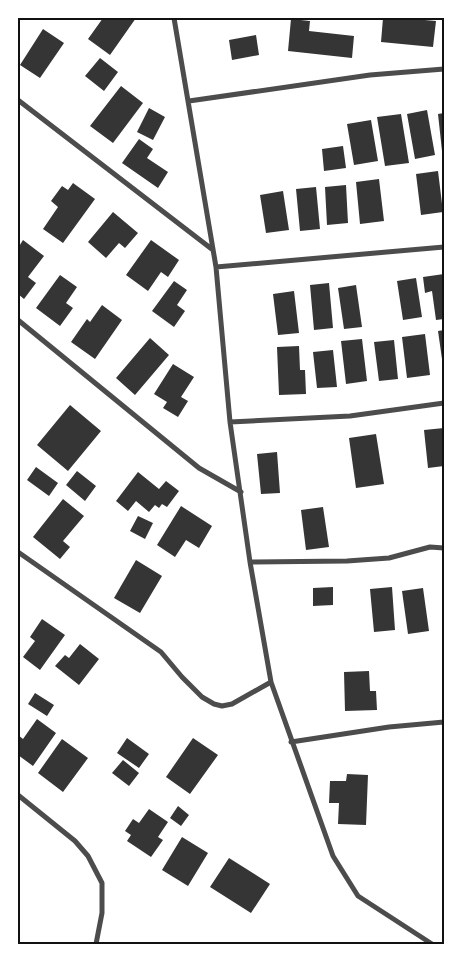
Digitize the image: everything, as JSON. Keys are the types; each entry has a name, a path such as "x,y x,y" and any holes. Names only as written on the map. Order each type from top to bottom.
{"street":[{"path":"174,18 216,267 230,422 250,562 271,682 333,856 358,896 432,944"},
{"path":"189,101 370,75 444,69"},
{"path":"18,100 213,250"},
{"path":"216,267 444,248"},
{"path":"18,320 199,468 241,492"},
{"path":"230,422 350,416 444,403"},
{"path":"250,562 347,561 389,558 430,547 444,548"},
{"path":"18,552 161,652 202,697 214,704 222,706 232,704 271,682"},
{"path":"291,742 389,727 444,722"},
{"path":"18,795 75,841 88,856 102,882 102,914 96,944"}],"building":[{"path":"103,18 136,18 110,55 88,39"},
{"path":"383,18 436,21 433,47 381,42"},
{"path":"291,19 310,21 309,31 354,36 352,58 288,51"},
{"path":"43,29 64,43 40,78 20,65"},
{"path":"256,35 259,55 232,60 229,40"},
{"path":"100,58 118,72 104,91 85,76"},
{"path":"121,86 143,103 113,143 90,126"},
{"path":"149,108 165,117 153,140 137,132"},
{"path":"427,110 435,155 415,159 407,114"},
{"path":"444,113 444,150 442,151 438,114"},
{"path":"401,114 409,163 385,166 377,117"},
{"path":"371,120 378,161 354,165 347,124"},
{"path":"139,139 153,149 147,158 168,172 158,188 122,163"},
{"path":"343,146 346,168 324,171 322,149"},
{"path":"438,171 443,212 421,215 416,174"},
{"path":"379,179 384,221 360,224 356,182"},
{"path":"73,183 95,199 63,243 43,229 58,207 51,201 62,186 68,190"},
{"path":"346,185 348,223 327,225 325,187"},
{"path":"316,187 320,229 300,231 296,189"},
{"path":"283,191 289,230 266,233 260,195"},
{"path":"113,212 138,233 125,248 119,243 106,258 88,242"},
{"path":"23,240 44,256 28,277 36,283 24,299 18,294 18,248"},
{"path":"151,240 179,260 168,277 161,272 148,291 126,275"},
{"path":"444,274 444,319 436,320 432,291 425,293 423,277"},
{"path":"60,275 77,287 66,303 73,308 60,326 36,308"},
{"path":"416,278 422,317 403,320 397,281"},
{"path":"174,281 187,290 177,305 185,311 174,327 152,311"},
{"path":"329,283 333,328 314,330 310,285"},
{"path":"356,285 362,327 344,329 338,288"},
{"path":"294,291 299,333 278,335 273,294"},
{"path":"102,305 122,320 95,359 71,342 87,319 90,322"},
{"path":"444,330 444,366 443,366 438,331"},
{"path":"425,334 430,375 407,378 402,337"},
{"path":"150,338 169,355 135,395 116,378"},
{"path":"362,339 367,381 346,384 341,341"},
{"path":"394,340 398,379 379,381 374,342"},
{"path":"299,346 300,370 305,370 306,394 279,395 277,347"},
{"path":"333,350 337,387 317,388 313,352"},
{"path":"173,364 194,377 181,397 188,401 178,417 163,408 167,402 154,394"},
{"path":"70,405 101,431 68,471 37,445"},
{"path":"444,428 444,466 428,468 424,430"},
{"path":"376,434 384,484 356,488 349,438"},
{"path":"277,452 280,493 261,494 257,454"},
{"path":"36,467 58,483 49,496 27,480"},
{"path":"77,471 96,486 85,501 66,485"},
{"path":"138,472 159,489 166,481 179,491 167,507 162,504 159,508 155,505 149,512 136,501 128,511 116,501"},
{"path":"63,499 84,516 63,541 70,547 60,559 33,537"},
{"path":"181,506 212,526 199,548 186,540 175,557 157,545"},
{"path":"323,507 329,547 306,550 301,510"},
{"path":"138,516 153,523 145,539 130,531"},
{"path":"136,560 162,576 140,613 114,598"},
{"path":"333,587 333,605 313,606 313,588"},
{"path":"392,587 395,630 374,632 370,589"},
{"path":"423,588 429,631 408,634 402,591"},
{"path":"42,619 65,635 40,670 23,657 35,641 30,637"},
{"path":"80,644 99,659 79,685 55,666 65,655 69,658"},
{"path":"369,671 370,691 376,691 377,710 345,711 344,672"},
{"path":"35,693 54,705 47,716 28,704"},
{"path":"37,719 56,733 33,766 18,755 18,735 23,739"},
{"path":"127,738 149,754 139,768 117,753"},
{"path":"193,738 218,755 190,794 166,777"},
{"path":"62,739 88,758 63,792 38,773"},
{"path":"123,760 139,773 129,786 112,773"},
{"path":"347,774 368,775 366,825 338,824 339,803 329,803 330,781 346,781"},
{"path":"178,806 189,815 181,826 170,818"},
{"path":"149,809 168,822 158,837 163,840 151,857 127,841 131,835 125,831 133,819 139,823"},
{"path":"182,837 208,853 188,886 162,870"},
{"path":"229,858 270,884 251,913 210,887"}]}
